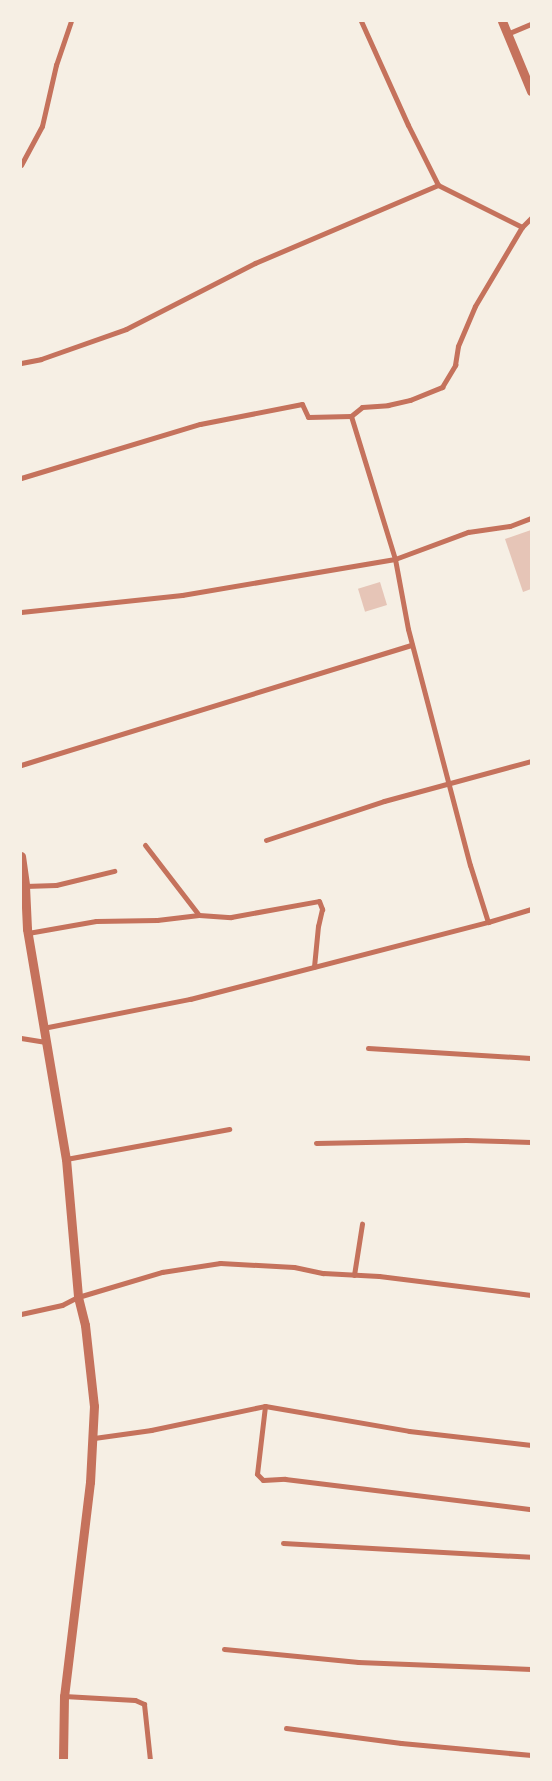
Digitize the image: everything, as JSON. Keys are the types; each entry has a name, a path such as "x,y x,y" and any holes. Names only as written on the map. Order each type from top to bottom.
{"street":[{"path":"21,165 42,126 56,65 71,21"},
{"path":"361,21 408,125 438,184 522,227"},
{"path":"502,21 531,91"},
{"path":"507,34 531,24"},
{"path":"21,363 42,359 126,329 255,263 438,184"},
{"path":"21,478 200,424 302,404 308,417 352,416 362,407 388,405 410,400 442,387 455,365 458,346 475,306 522,227 531,218"},
{"path":"352,416 395,558 412,645 448,783 488,922"},
{"path":"21,612 182,595 395,558 468,532 510,526 531,518"},
{"path":"21,765 412,645"},
{"path":"266,840 448,783 531,761"},
{"path":"145,845 199,915"},
{"path":"21,856 25,886 25,931 66,1160 78,1297 86,1325 94,1406 94,1438 64,1696 63,1760"},
{"path":"25,886 56,885 114,870"},
{"path":"25,931 96,920 157,920 199,915 231,917 319,901 322,909 318,926 314,968"},
{"path":"43,1028 190,999 314,968 531,909"},
{"path":"21,1038 46,1042"},
{"path":"368,1048 531,1058"},
{"path":"66,1160 229,1129"},
{"path":"316,1144 466,1140 531,1142"},
{"path":"354,1275 362,1224"},
{"path":"21,1314 62,1304 78,1297 162,1272 220,1263 294,1267 323,1273 379,1276 531,1295"},
{"path":"94,1438 151,1430 265,1406 409,1431 531,1445"},
{"path":"265,1406 257,1474 263,1480 294,1480 531,1510"},
{"path":"283,1543 531,1557"},
{"path":"224,1649 358,1662 531,1669"},
{"path":"64,1696 134,1700 144,1704 150,1760"},
{"path":"286,1728 401,1743 531,1755"}],"building":[{"path":"531,530 531,589 523,592 505,539"},
{"path":"380,582 387,605 365,612 358,589"}]}
